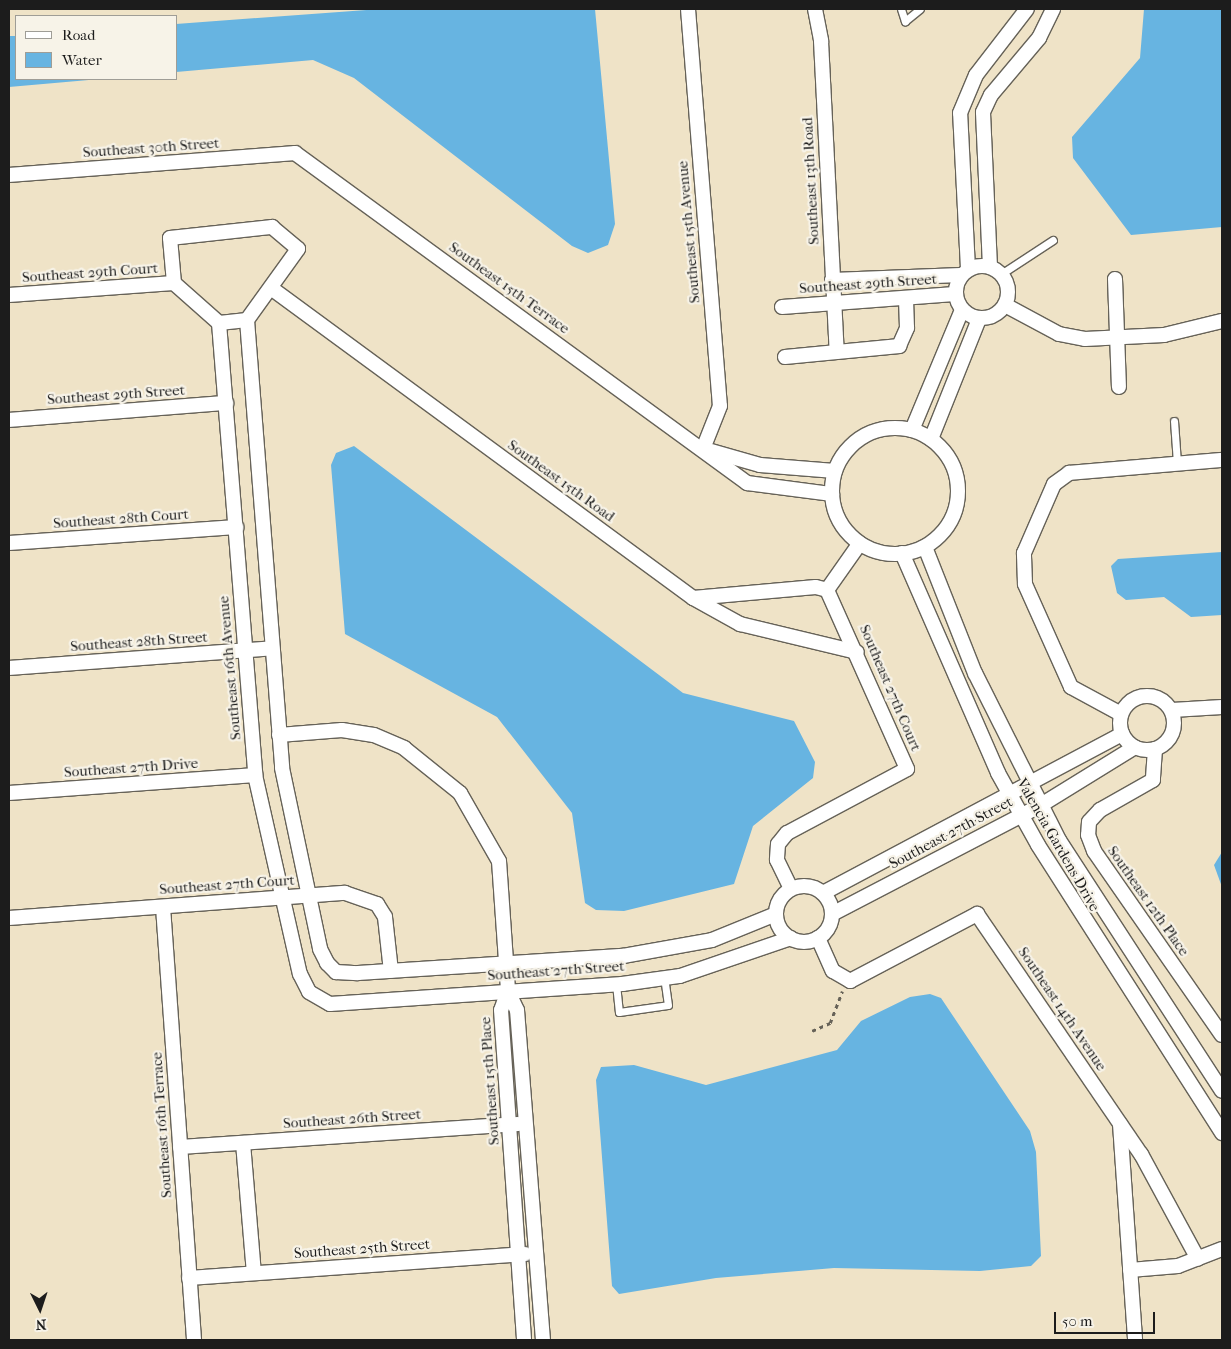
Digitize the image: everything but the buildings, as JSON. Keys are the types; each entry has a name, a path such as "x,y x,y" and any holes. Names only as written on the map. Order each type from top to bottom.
{"street":[{"name":"Southeast 15th Avenue","path":"688,9 720,406 703,449"},
{"name":"Southeast 13th Road","path":"815,9 821,41 837,352"},
{"path":"1027,9 976,75 960,113 965,272 955,294 962,310 979,319 994,316 1005,305 1008,289 996,270 983,112 991,95 1039,38 1053,9"},
{"name":"Southeast 15th Terrace","path":"296,154 748,483 832,494"},
{"name":"Southeast 30th Street","path":"9,175 296,154"},
{"path":"247,320 219,323 174,283 170,238 272,227 298,249 247,320 279,735 309,895"},
{"path":"965,272 996,270"},
{"name":"Southeast 29th Street","path":"832,280 965,272"},
{"path":"1114,279 1119,388"},
{"name":"Southeast 29th Court","path":"9,295 174,283"},
{"name":"Southeast 15th Road","path":"271,288 693,598 740,624 857,652"},
{"name":"Southeast 29th Street","path":"782,307 955,294"},
{"path":"786,357 899,346 907,328 906,298"},
{"path":"1005,305 1059,334 1117,337 1164,335 1222,321"},
{"path":"912,430 962,310"},
{"path":"931,439 979,319"},
{"name":"Southeast 16th Avenue","path":"219,323 255,775 300,974 318,1001"},
{"name":"Southeast 29th Street","path":"9,420 226,403"},
{"path":"893,428 912,430 931,439 954,467 958,485 951,521 924,547 902,554 860,543 836,513 832,494 835,471 857,440 893,428"},
{"name":"Southeast 15th Terrace","path":"703,449 760,465 835,471"},
{"path":"1121,714 1071,686 1025,584 1024,553 1054,484 1069,473 1177,462 1222,460"},
{"path":"748,483 760,465"},
{"name":"Southeast 28th Court","path":"9,543 236,526"},
{"path":"693,598 827,590 860,543"},
{"name":"Valencia Gardens Drive","path":"924,547 976,673 1040,805 1093,894 1222,1091"},
{"name":"Valencia Gardens Drive","path":"902,554 1008,792 1086,925 1183,1067 1222,1131"},
{"name":"Southeast 27th Court","path":"791,889 777,860 778,844 787,832 907,769 857,652 827,590"},
{"name":"Southeast 28th Street","path":"9,668 272,648"},
{"path":"1172,710 1170,737 1155,749 1135,747 1122,734 1121,714 1132,700 1150,696 1172,710 1222,707"},
{"path":"279,735 342,730 374,735 426,761 460,793 499,861 508,992 517,1010 543,1340"},
{"name":"Southeast 27th Street","path":"823,893 1028,781 1122,734"},
{"name":"Southeast 27th Street","path":"832,914 1040,805 1135,747"},
{"name":"Southeast 12th Place","path":"1155,749 1154,780 1100,810 1089,822 1088,835 1094,852 1222,1035"},
{"name":"Southeast 27th Drive","path":"9,793 255,775"},
{"path":"850,878 860,899"},
{"path":"808,886 823,893 832,914 828,928 818,938 791,938 780,928 776,914 780,900 791,889 808,886"},
{"name":"Southeast 27th Court","path":"9,918 345,893 377,904 385,917 391,971"},
{"name":"Southeast 27th Street","path":"309,895 320,949 336,972 391,971 660,951 712,940 776,914"},
{"name":"Southeast 16th Terrace","path":"163,907 194,1340"},
{"name":"Southeast 14th Avenue","path":"818,938 833,971 850,981 977,914 1120,1123 1198,1259"},
{"name":"Southeast 27th Street","path":"318,1001 330,1004 616,984 664,978 732,960 791,938"},
{"name":"Southeast 15th Place","path":"508,992 501,1010 524,1340"},
{"name":"Southeast 26th Street","path":"180,1147 526,1123"},
{"path":"1120,1123 1135,1340"},
{"path":"243,1143 254,1273"},
{"path":"1130,1270 1171,1267 1222,1250"},
{"name":"Southeast 25th Street","path":"189,1278 536,1253"}],"lane":[{"path":"901,9 906,21 920,9"},
{"path":"996,270 1053,240"},
{"path":"1174,421 1177,462"},
{"path":"616,984 619,1012 668,1005 664,978"}],"path":[{"path":"812,1031 830,1023 843,989"}],"water":[{"path":"380,9 595,9 615,224 608,245 588,253 572,246 354,78 313,60 178,72 178,24"},
{"path":"1144,9 1222,9 1222,227 1131,235 1073,158 1072,137 1140,58"},
{"path":"9,36 15,36 15,80 89,80 9,87"},
{"path":"354,446 683,693 794,721 815,762 813,778 753,826 734,884 624,911 596,910 585,903 572,813 497,717 345,634 331,465 336,453"},
{"path":"1222,552 1222,615 1191,617 1164,597 1126,600 1117,593 1111,566 1118,559"},
{"path":"1222,852 1222,887 1214,865"},
{"path":"930,994 941,998 1030,1131 1036,1152 1041,1256 1031,1266 980,1271 834,1268 716,1278 619,1294 612,1286 596,1080 601,1067 634,1065 706,1085 837,1050 861,1021 910,997"}]}
